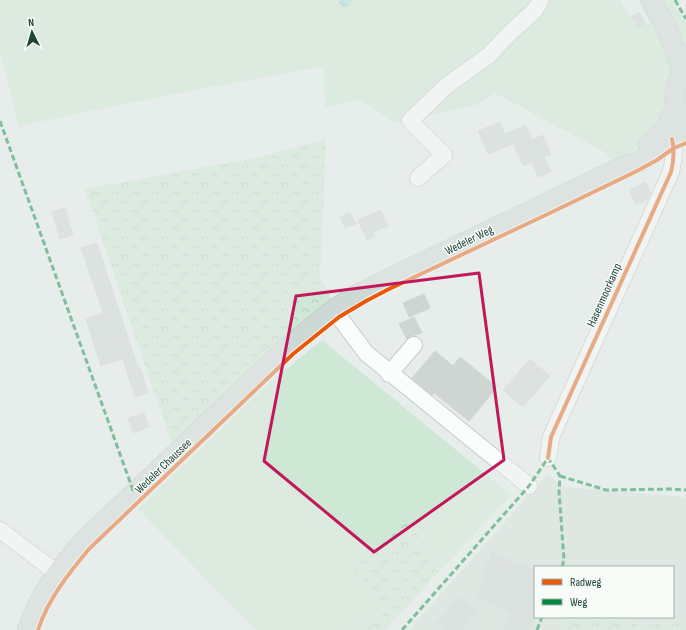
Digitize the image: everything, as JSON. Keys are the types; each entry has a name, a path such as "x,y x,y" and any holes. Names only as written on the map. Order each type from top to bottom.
{"main road":[{"path":"650,0 664,24 677,53 684,74 677,86 675,97 681,117"},
{"path":"664,24 686,48"},
{"name":"Wedeler Weg","path":"621,168 633,156 656,140 666,128 681,117"},
{"name":"Wedeler Weg","path":"327,315 355,296 383,282 621,168 641,161 679,136"},
{"name":"Wedeler Chaussee","path":"28,630 42,597 57,573 82,543 287,348 327,315"}],"street":[{"path":"418,178 444,155 410,121 446,86 488,56 535,10 542,0"},
{"name":"Hasenmoorkamp","path":"548,458 551,437 671,172 679,136"},
{"path":"327,315 389,374 529,486"},
{"path":"389,374 414,345"},
{"path":"0,530 57,573"}],"highlighted area":[{"path":"479,273 504,460 374,552 264,461 296,296"}],"shaded area":[{"path":"547,475 565,487 686,497 686,630 681,630 681,617 640,628 628,618 674,618 674,566 534,566 534,618 560,618 555,630 409,630"}],"green space":[{"path":"0,0 620,0 637,29 652,21 668,47 672,72 667,88 666,106 648,141 621,159 615,161 603,151 495,93 476,105 396,123 360,100 325,107 324,66 18,126 6,72 0,54"},
{"path":"660,0 672,0 686,24 686,42 677,29"},
{"path":"326,139 320,277 332,299 171,442 85,189 256,158"},
{"path":"322,340 511,495 443,567 406,516 378,605 362,630 256,630 138,509 268,384"},
{"path":"406,516 443,567 394,620 387,630 362,630 378,605 354,568"},
{"path":"681,617 681,630 555,630 560,618 628,618 640,628"}],"water":[{"path":"339,0 352,0 349,6 343,7 339,3"}],"building":[{"path":"639,12 646,24 638,28 631,17"},
{"path":"500,122 505,134 526,125 532,140 543,135 551,154 544,157 551,172 538,177 532,162 523,166 513,144 488,154 478,131"},
{"path":"646,182 651,193 648,199 636,205 629,190"},
{"path":"65,208 73,235 60,239 52,212"},
{"path":"381,210 388,226 373,232 375,236 367,240 358,220"},
{"path":"350,212 356,224 345,228 340,217"},
{"path":"97,243 138,368 140,367 148,393 135,397 123,359 101,366 86,319 103,313 81,248"},
{"path":"424,294 430,308 409,317 403,303"},
{"path":"414,317 422,333 411,336 407,339 399,324"},
{"path":"435,351 453,366 460,357 497,387 469,421 434,393 432,395 412,378"},
{"path":"530,359 550,376 523,407 503,390"},
{"path":"144,413 149,427 133,433 128,418"},
{"path":"492,552 534,570 534,618 529,630 503,630 511,612 478,597 486,577 482,575"},
{"path":"459,597 477,613 462,630 444,630 436,623"}],"marked path":[{"path":"675,0 686,19"},
{"path":"0,121 134,493"},
{"path":"402,630 529,486 548,458 560,476 559,491 564,560 562,566"},
{"path":"560,476 606,490 686,490"},
{"path":"537,630 542,618"}],"cycle path":[{"path":"548,458 551,437 671,172 674,156 672,139"},
{"path":"38,630 53,597 89,549 293,354 339,317 387,290 635,172 657,160 674,148 686,143"}]}
